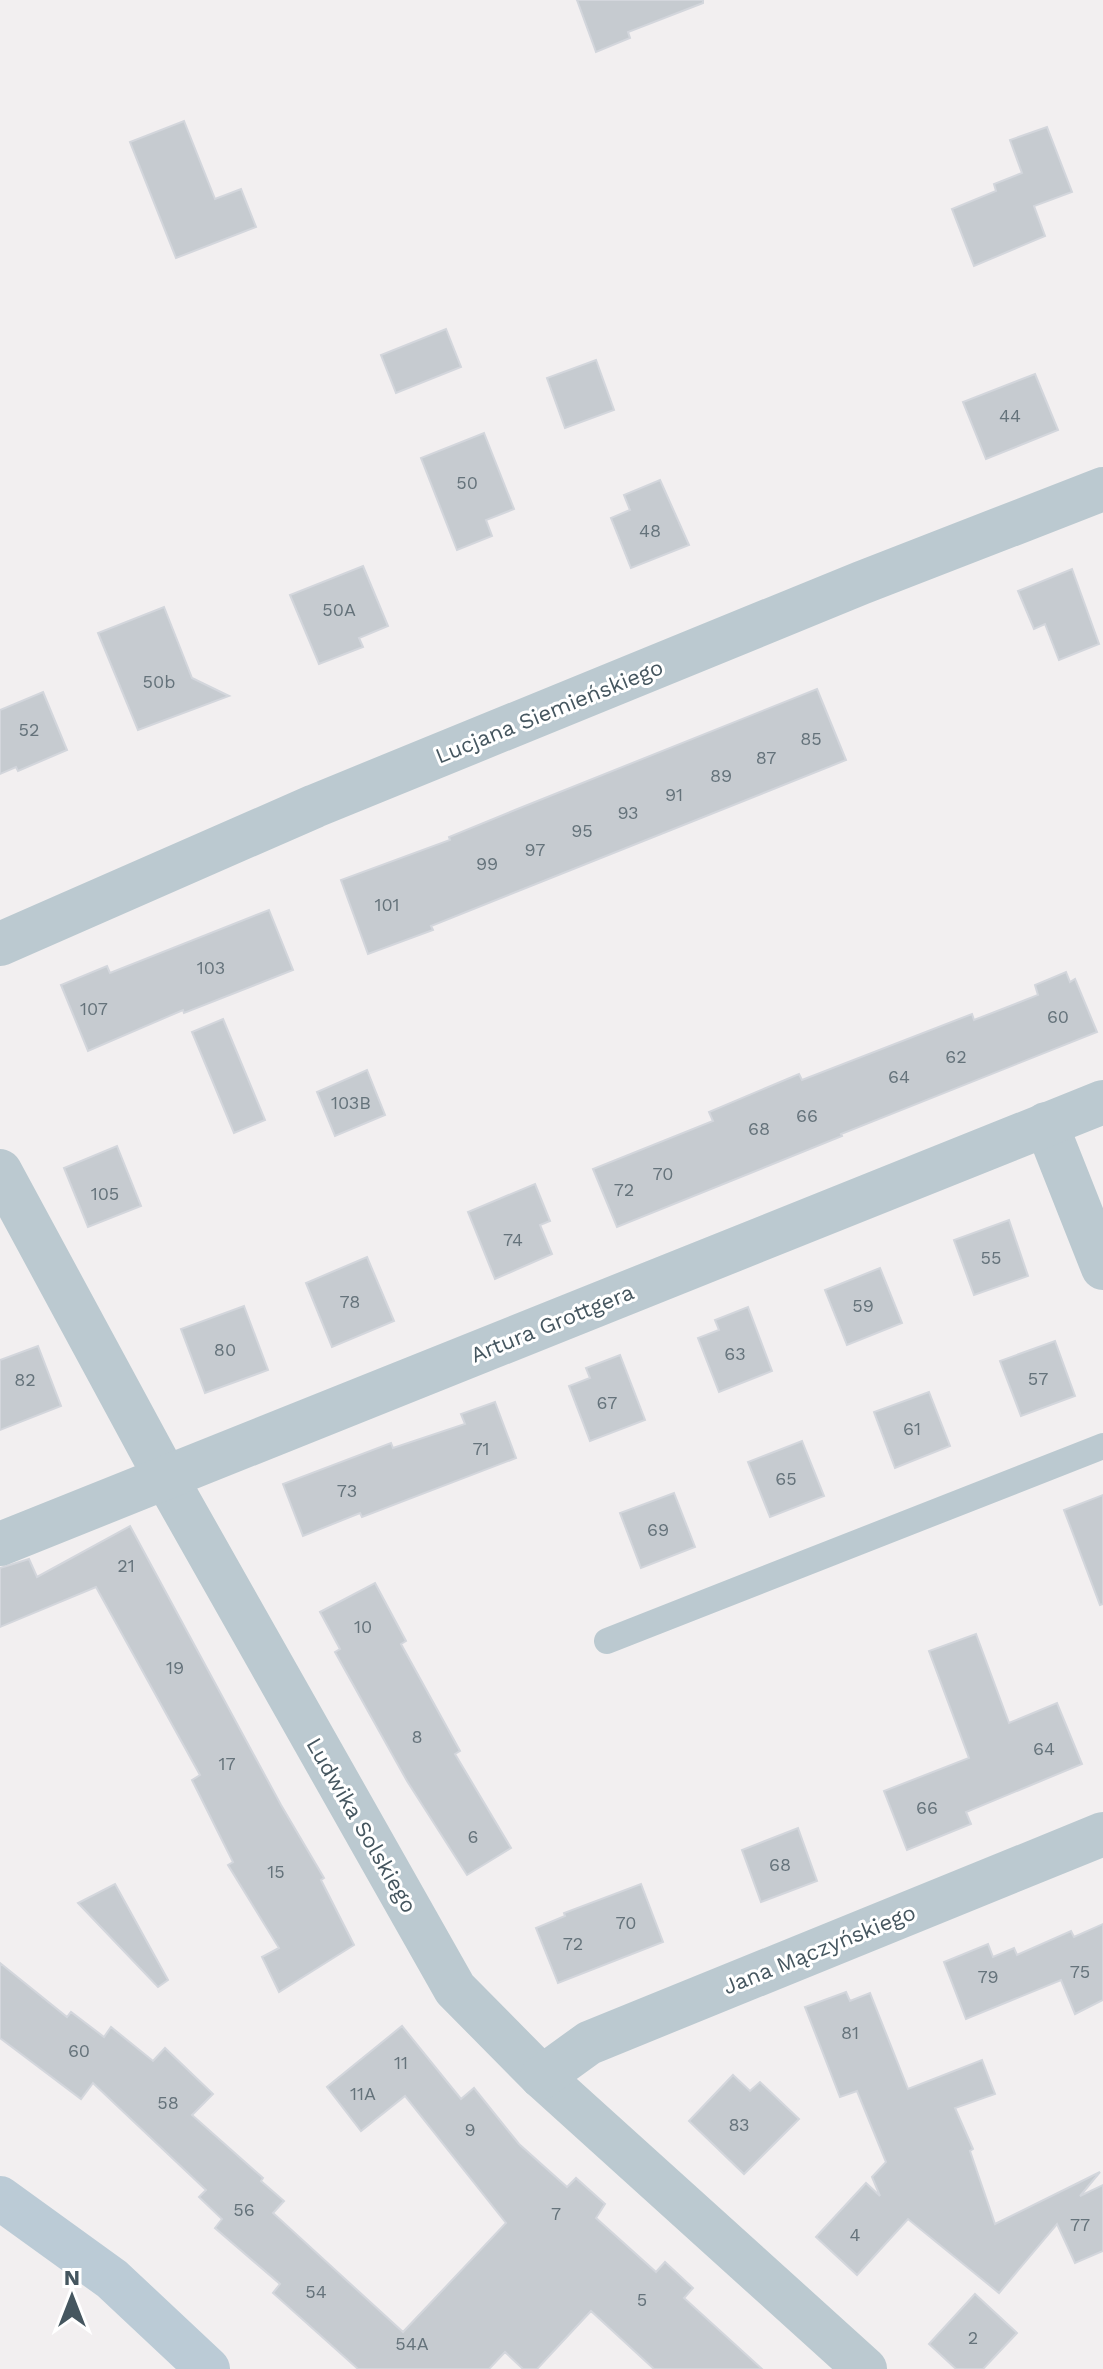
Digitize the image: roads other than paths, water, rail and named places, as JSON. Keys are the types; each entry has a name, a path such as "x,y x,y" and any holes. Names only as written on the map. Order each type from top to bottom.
{"street":[{"name":"Lucjana Siemieńskiego","path":"0,944 315,806 861,583 1103,489"},
{"name":"Artura Grottgera","path":"0,1544 1103,1102"},
{"path":"1046,1124 1103,1268"},
{"name":"Ludwika Solskiego","path":"0,1171 166,1478 455,1989 542,2077 865,2369"},
{"name":"Jana Mączyńskiego","path":"542,2077 589,2043 1103,1834"},
{"path":"0,2198 112,2279 208,2369"}],"lane":[{"path":"607,1641 1103,1446"}]}
